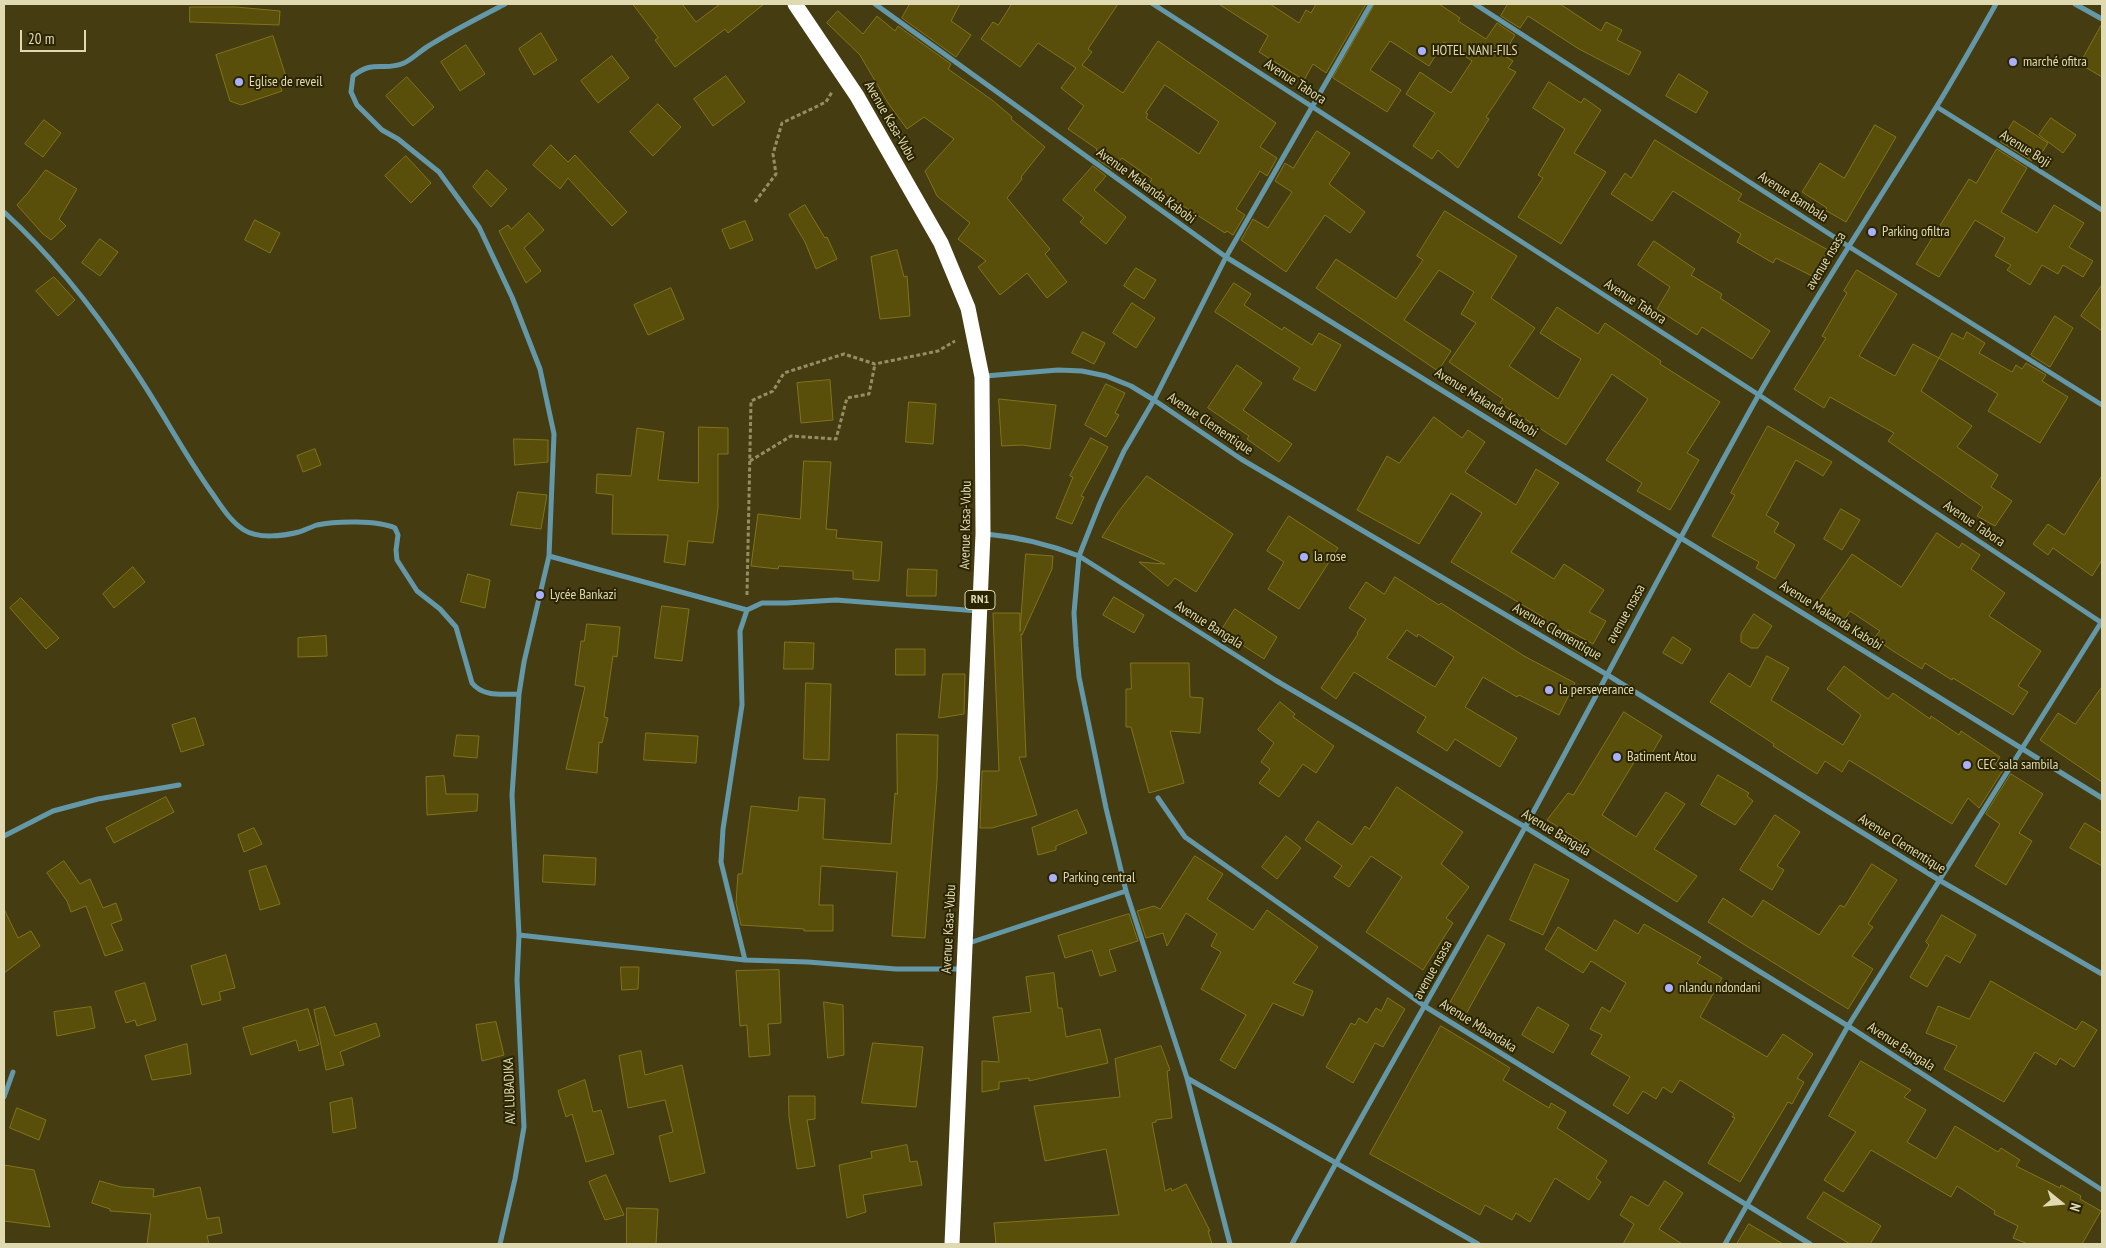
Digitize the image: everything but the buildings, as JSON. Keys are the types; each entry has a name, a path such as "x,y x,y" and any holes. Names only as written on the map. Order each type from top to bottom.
{"highway":[{"name":"Avenue Kasa-Vubu","path":"795,4 857,96 941,243 968,308 982,376 983,534 952,1244"}],"street":[{"name":"AV. LUBADIKA","path":"500,1244 515,1179 524,1127 517,980 519,935 512,795 519,694 524,662 549,556 554,434 540,369 512,297 479,228 439,172 398,139 382,130 357,105 351,92 354,76 363,68 374,66 392,67 406,62 428,46 505,4"},
{"name":"Avenue Makanda Kabobi","path":"874,4 1226,256 2102,798"},
{"name":"Avenue Tabora","path":"1152,4 1759,395 2102,622"},
{"path":"1230,1244 1187,1078 1126,891 1079,677 1074,613 1080,556 1100,503 1124,451 1154,400 1226,256 1371,4"},
{"name":"Avenue Bambala","path":"1474,4 1848,246 2102,405"},
{"name":"avenue nsasa","path":"1292,1244 1336,1163 1426,1007 1759,395 1848,246 1937,107 1996,4"},
{"path":"2075,4 2102,19"},
{"name":"Avenue Boji","path":"1937,107 2102,210"},
{"path":"4,212 32,237 74,287 129,362 228,516 247,532 266,535 288,534 316,525 333,523 387,524 395,528 398,535 397,560 418,590 440,609 456,627 472,683 478,690 492,694 519,694"},
{"name":"Avenue Clementique","path":"982,376 1058,370 1082,371 1106,376 1131,386 1241,459 1606,674 1939,880 2102,974"},
{"name":"Avenue Bangala","path":"983,534 1018,537 1051,545 1080,556 1275,680 1525,827 1848,1026 2102,1190"},
{"path":"549,556 747,610 762,603 836,600 980,611"},
{"path":"745,960 721,862 723,829 742,705 740,631 747,610"},
{"path":"1725,1244 1848,1026 2102,622"},
{"path":"4,836 53,811 98,798 179,785"},
{"name":"Avenue Mbandaka","path":"1158,798 1186,836 1426,1007 1810,1244"},
{"path":"966,944 1126,891"},
{"path":"519,935 745,960 808,962 896,969 963,969"},
{"path":"4,1097 14,1072"},
{"path":"1187,1078 1478,1244"}],"path":[{"path":"755,202 776,174 773,154 782,123 826,102 842,74"},
{"path":"747,610 746,577 751,401 773,391 784,374 844,354 875,364 938,351 973,330"},
{"path":"750,461 790,436 836,439 847,398 869,394 875,364"}],"place":[{"name":"HOTEL NANI-FILS","path":"1422,51"},
{"name":"marché ofitra","path":"2013,62"},
{"name":"Eglise de reveil","path":"239,82"},
{"name":"Parking ofiltra","path":"1872,232"},
{"name":"la rose","path":"1304,557"},
{"name":"Lycée Bankazi","path":"540,595"},
{"name":"la perseverance","path":"1549,690"},
{"name":"Batiment Atou","path":"1617,757"},
{"name":"CEC sala sambila","path":"1967,765"},
{"name":"Parking central","path":"1053,878"},
{"name":"nlandu ndondani","path":"1669,988"}]}
